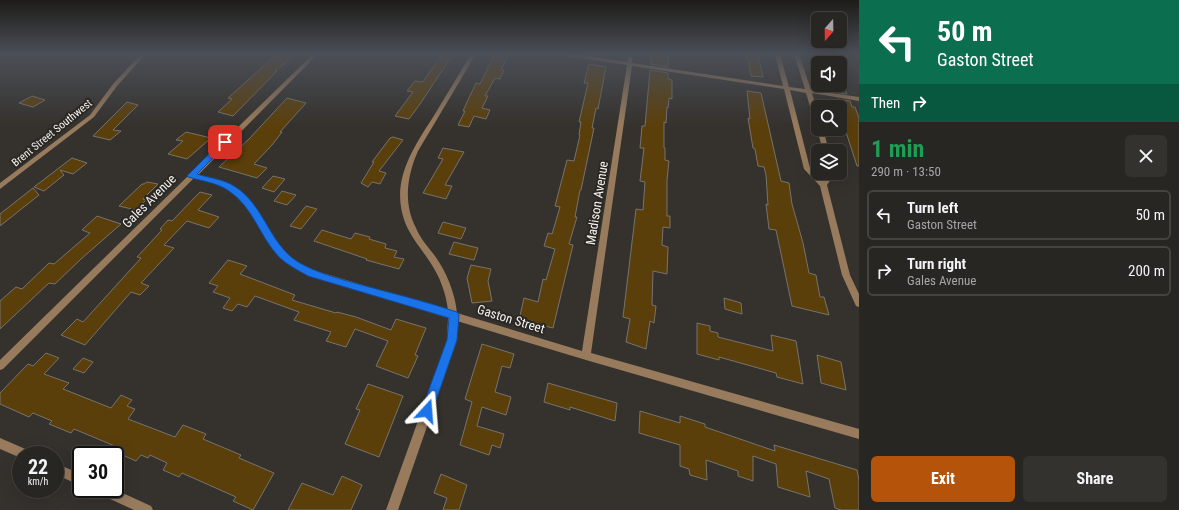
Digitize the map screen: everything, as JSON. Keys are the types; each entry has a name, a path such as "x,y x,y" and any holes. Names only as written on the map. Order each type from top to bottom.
{"street":[{"name":"Brent Street Southwest","path":"0,187 92,116 122,78"},
{"name":"Gales Avenue","path":"0,366 291,78"},
{"path":"392,510 452,340 454,315 443,277 412,229 405,209 403,181 407,165 415,150 459,78"},
{"name":"Madison Avenue","path":"586,356 628,78"},
{"path":"720,78 859,99"},
{"path":"784,78 807,170 823,185 846,275 859,303"},
{"path":"805,78 811,100"},
{"name":"Gaston Street","path":"191,176 221,183 232,188 256,214 275,246 283,255 294,264 311,273 586,356 859,434"},
{"path":"823,185 828,180"},
{"path":"0,443 12,449"},
{"path":"121,498 147,510"}],"building":[{"path":"250,78 270,78 233,116 218,112 232,99 228,98"},
{"path":"426,78 437,78 409,119 395,116 413,92 407,91 415,81 423,82"},
{"path":"483,78 501,78 495,78 485,96 488,96 482,108 490,110 486,119 474,116 469,127 458,125 476,83 480,84"},
{"path":"585,78 604,78 598,109 596,108 592,128 594,128 575,217 577,217 569,244 573,245 553,328 519,320 524,298 538,302 543,279 546,280 555,249 544,246 548,233 552,234 560,207 555,206 567,160 574,161 580,135 581,122 579,122 588,83 584,83"},
{"path":"649,78 668,78 672,80 672,99 669,98 666,123 664,122 664,148 665,160 669,161 667,180 667,216 670,216 670,228 663,227 662,245 668,247 667,274 653,271 652,305 656,306 654,323 650,321 646,349 626,342 630,319 623,317 636,209 643,210 645,182 640,181 644,148 640,148 642,126 645,126"},
{"path":"747,91 761,93 781,181 789,183 792,204 803,243 809,273 816,275 820,297 824,297 829,315 792,306 776,230 769,229 766,204 768,205 766,175 764,167 758,166 755,149 753,148 748,118 750,119"},
{"path":"834,92 846,92 847,94"},
{"path":"32,96 45,100 33,107 19,103"},
{"path":"287,98 306,103 280,132 282,132 272,145 254,164 267,168 257,178 219,167 249,139"},
{"path":"847,101 850,101 852,107 855,107 859,118 859,166 857,166 847,135"},
{"path":"127,102 138,105 113,130 121,131 110,140 93,136"},
{"path":"186,132 211,138 187,159 168,154 183,141 176,140"},
{"path":"393,137 403,140 379,171 386,173 380,184 372,182 368,187 361,183 374,162 372,162 390,138"},
{"path":"443,148 464,152 445,185 452,186 446,199 423,193 443,159 438,158"},
{"path":"72,158 87,163 73,174 60,170 64,175 44,191 34,187"},
{"path":"273,176 285,179 274,192 262,188"},
{"path":"147,182 158,184 143,199 146,200 136,210 119,206 142,184"},
{"path":"33,188 39,195 0,226 0,214"},
{"path":"282,191 296,195 287,205 274,201"},
{"path":"200,192 212,195 198,210 219,217 209,228 187,221 164,245 174,248 141,283 149,286 140,295 131,292 85,345 61,335 77,319 83,322 141,258 137,257 162,230 160,229 168,220 172,221"},
{"path":"306,206 317,209 301,229 290,226"},
{"path":"97,216 121,224 55,284 49,283 0,329 0,301 16,287 22,289 49,263 54,264 90,233 82,230"},
{"path":"443,222 466,228 461,239 438,233"},
{"path":"322,230 351,239 355,233 370,237 369,239 386,244 385,248 397,251 394,257 404,259 399,269 366,260 367,259 314,241"},
{"path":"454,242 478,248 474,260 449,254"},
{"path":"228,260 247,266 240,274 295,295 292,300 336,313 356,317 391,330 396,319 426,328 415,355 418,356 408,378 376,366 388,341 355,329 346,347 326,341 331,332 294,320 299,312 255,296 247,307 238,304 232,311 223,308 230,298 213,292 218,286 209,283"},
{"path":"471,265 491,269 488,281 492,301 472,303 467,278"},
{"path":"724,298 741,303 742,314 725,309"},
{"path":"697,323 710,326 710,331 718,333 718,337 773,351 771,335 796,341 803,384 777,377 776,373 719,357 719,360 697,354"},
{"path":"482,344 514,354 510,368 502,366 495,392 511,397 506,415 482,407 477,426 504,434 500,448 492,445 489,455 460,445 472,402 465,399"},
{"path":"46,353 59,358 44,374 69,383 63,389 111,408 121,395 132,400 127,406 135,409 128,419 175,437 183,425 206,434 203,439 241,455 239,458 274,473 253,510 233,501 236,497 182,473 179,477 163,470 167,463 150,455 148,458 141,455 136,461 124,456 124,446 115,446 74,429 71,433 49,424 52,421 33,413 29,417 0,404 0,393 28,364 33,366"},
{"path":"817,355 841,362 846,390 821,383"},
{"path":"83,358 93,362 84,373 73,369"},
{"path":"548,383 617,403 615,421 570,407 570,410 544,402"},
{"path":"368,384 403,396 379,457 345,444 360,410 356,409"},
{"path":"640,411 680,423 680,416 705,424 705,427 775,451 774,445 857,470 859,480 859,510 841,510 835,508 829,479 806,471 810,497 778,487 776,464 753,456 753,481 738,476 738,471 706,460 707,480 690,475 689,469 680,466 680,445 639,433"},
{"path":"441,474 467,485 459,510 443,510 447,498 434,493"},
{"path":"342,476 362,485 351,510 288,510 302,483 333,495"}],"route":[{"path":"225,142 191,176 221,183 232,188 256,214 275,246 294,264 311,273 336,282 454,315 452,340 427,411"}]}
